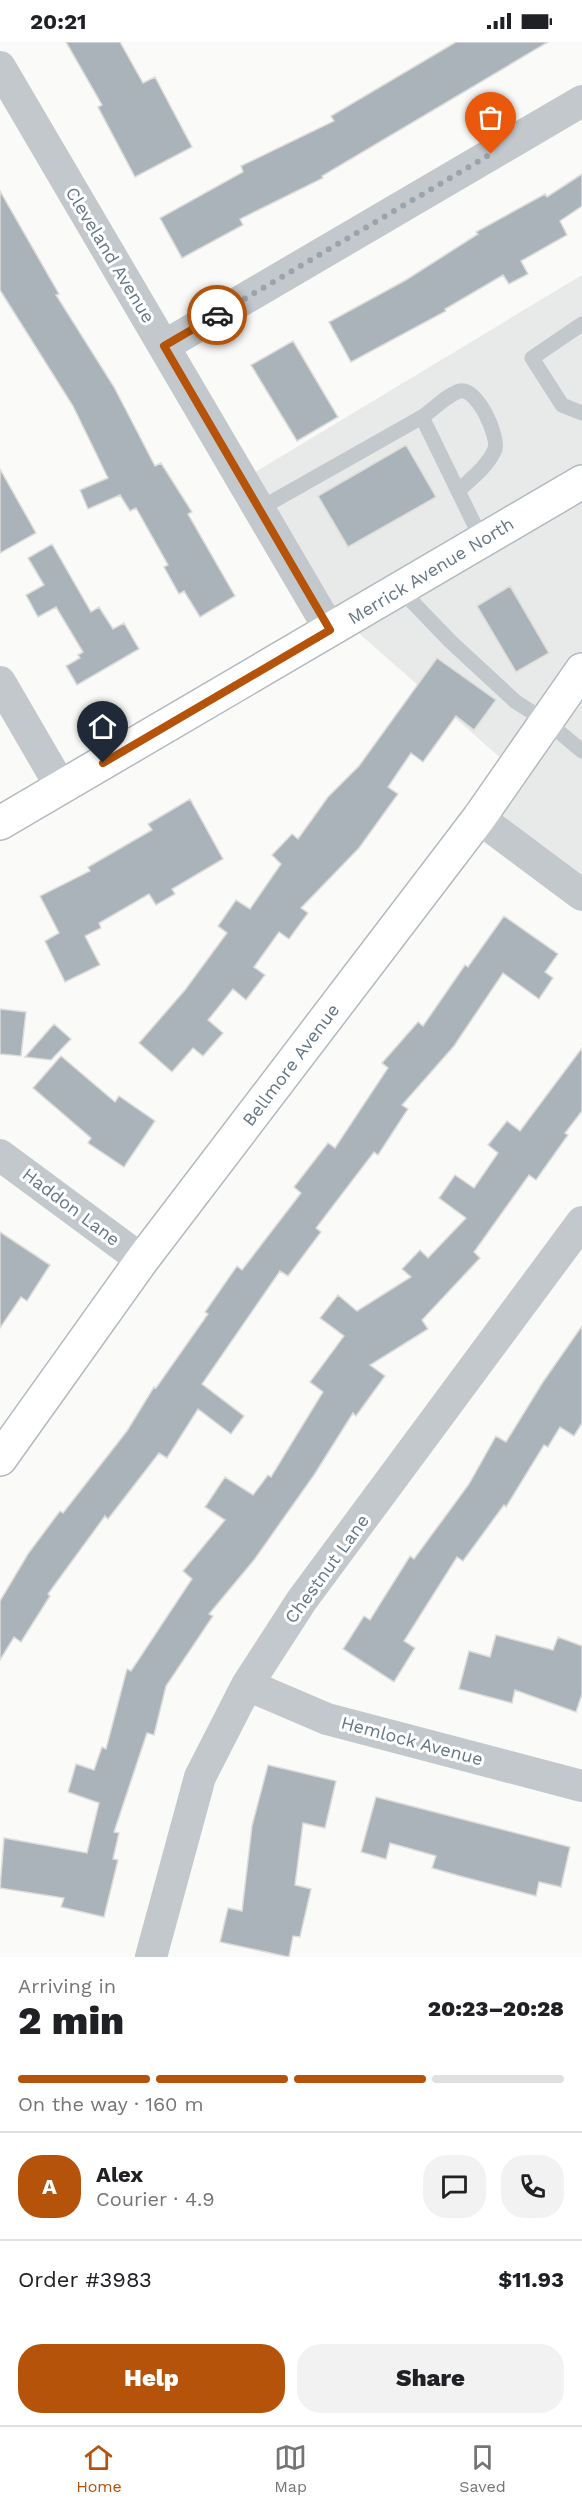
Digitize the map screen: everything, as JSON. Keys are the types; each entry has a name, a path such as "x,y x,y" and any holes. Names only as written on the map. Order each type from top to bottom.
{"main road":[{"name":"Merrick Avenue North","path":"0,824 582,482"},
{"name":"Bellmore Avenue","path":"0,1459 142,1260 479,818 582,670"}],"street":[{"name":"Cleveland Avenue","path":"0,67 261,508 330,630"},
{"path":"164,346 582,101"},
{"path":"0,682 61,787"},
{"path":"479,818 582,895"},
{"name":"Haddon Lane","path":"0,1155 142,1260"},
{"name":"Chestnut Lane","path":"152,1957 200,1778 247,1685 302,1600 582,1222"},
{"name":"Hemlock Avenue","path":"247,1685 327,1719 582,1786"}],"lane":[{"path":"582,324 532,358 562,405 582,413"},
{"path":"261,508 422,417 460,391 469,392 476,398 494,432 496,446 491,457 459,490"},
{"path":"422,417 482,540"},
{"path":"400,589 451,642 516,702 546,721 582,751"}],"shaded area":[{"path":"582,275 582,895 479,818 513,769 345,621 330,630 242,480"}],"building":[{"path":"66,42 120,42 143,83 155,77 192,147 135,177 98,107 102,105"},
{"path":"456,42 548,42 322,176 323,178 240,219 243,225 182,258 160,218 243,172 241,166 334,121 331,116"},
{"path":"582,174 582,206 560,221 567,235 521,261 528,274 509,284 503,275 445,309 446,311 351,362 329,322 406,280 478,234 476,232 545,194 547,197"},
{"path":"0,191 59,294 56,295 114,387 155,466 161,463 192,512 188,514 235,596 200,617 184,591 179,594 164,567 168,565 136,508 130,511 120,495 88,509 80,490 108,478 73,406 0,290"},
{"path":"293,341 338,417 297,441 251,365"},
{"path":"406,445 436,497 348,547 318,496"},
{"path":"0,469 36,533 0,553"},
{"path":"52,544 91,612 99,607 113,629 124,623 139,649 77,685 66,666 80,658 78,655 83,652 56,607 38,617 26,595 44,585 28,558"},
{"path":"510,586 549,653 516,672 477,606"},
{"path":"437,658 496,700 474,730 456,716 423,762 411,753 388,787 398,794 359,848 301,908 308,913 289,939 279,932 254,967 265,975 246,1000 233,989 208,1020 223,1033 203,1056 193,1048 172,1072 139,1043 185,990 227,933 218,926 236,900 250,909 281,864 272,855 292,834 298,839 328,797 359,766"},
{"path":"190,799 223,859 172,889 175,894 156,905 149,894 99,923 101,928 85,936 100,965 65,982 45,941 59,933 40,896 90,871 88,867 152,830 148,824"},
{"path":"504,916 558,954 545,972 553,978 539,999 503,973 454,1046 402,1105 408,1109 378,1155 374,1152 316,1228 321,1232 288,1276 280,1271 202,1384 244,1416 231,1434 198,1409 167,1458 159,1453 108,1519 105,1516 48,1594 50,1596 21,1642 14,1637 0,1660 0,1601 28,1554 60,1511 63,1513 127,1431 154,1387 156,1388 208,1314 205,1312 237,1266 242,1270 301,1193 294,1187 328,1143 335,1148 388,1068 382,1063 418,1022 423,1026 465,965 468,967"},
{"path":"0,1009 26,1012 21,1056 0,1054"},
{"path":"54,1024 71,1039 51,1060 25,1057"},
{"path":"582,1048 582,1111 565,1133 568,1135 536,1180 529,1175 474,1252 480,1258 422,1320 428,1329 370,1365 385,1376 356,1416 353,1413 314,1475 254,1560 209,1614 213,1616 166,1686 154,1735 147,1733 114,1832 119,1833 113,1859 118,1860 104,1917 61,1907 64,1898 0,1888 4,1838 87,1853 99,1803 68,1792 76,1764 94,1770 102,1747 106,1749 127,1669 131,1671 192,1579 183,1571 225,1520 205,1507 225,1477 253,1495 268,1475 271,1477 323,1392 310,1382 344,1336 320,1318 338,1295 357,1311 411,1277 402,1269 420,1250 428,1258 466,1218 439,1198 455,1175 474,1188 498,1153 488,1145 507,1121 520,1131"},
{"path":"61,1056 115,1102 119,1096 155,1121 124,1167 88,1143 91,1138 33,1088"},
{"path":"0,1232 50,1265 27,1301 21,1297 0,1328"},
{"path":"582,1326 582,1423 574,1436 560,1427 548,1447 544,1445 506,1507 504,1505 463,1561 457,1557 404,1641 415,1648 394,1682 343,1649 364,1616 370,1620 410,1556 414,1559 469,1484 496,1436 506,1442 543,1382"},
{"path":"496,1635 553,1650 558,1637 582,1646 582,1694 576,1712 515,1690 512,1703 459,1689 469,1651 490,1657"},
{"path":"268,1765 336,1781 325,1828 303,1823 295,1885 311,1889 300,1937 293,1936 289,1957 220,1942 228,1908 242,1911 252,1826"},
{"path":"376,1797 570,1847 561,1887 539,1882 536,1896 432,1868 436,1856 390,1843 386,1859 361,1852"}],"way so far":[{"path":"217,315 491,154"}],"route":[{"path":"103,763 330,630 261,508 242,480 164,346 217,315"}]}
